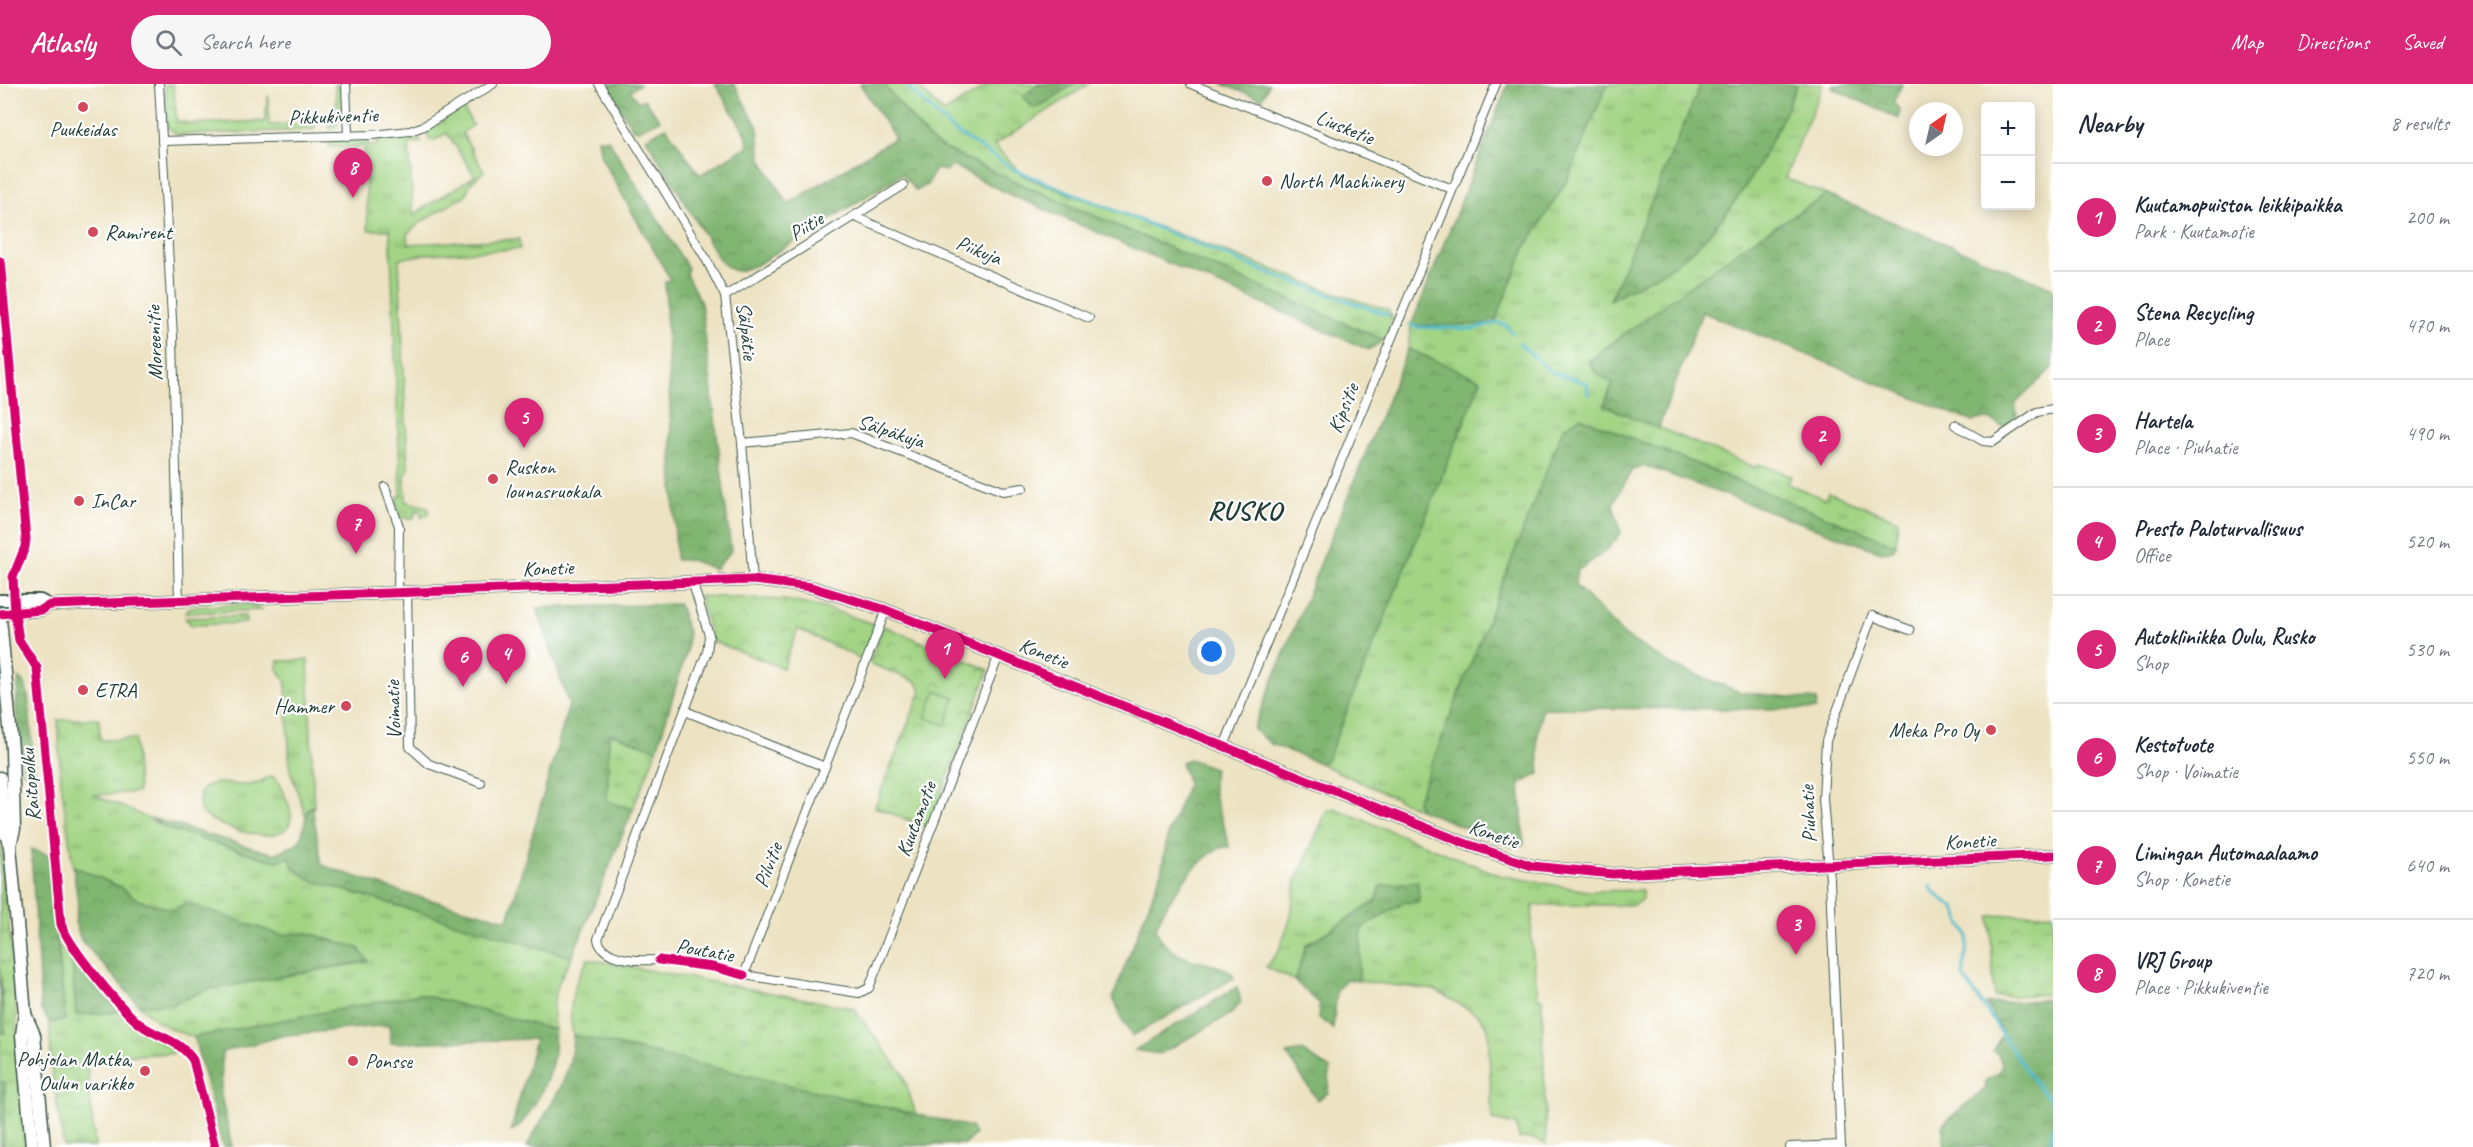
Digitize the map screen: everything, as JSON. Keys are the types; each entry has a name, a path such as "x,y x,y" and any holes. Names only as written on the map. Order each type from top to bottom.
{"main road":[{"path":"0,617 12,749 14,829 10,846"},
{"path":"0,778 4,828 10,846 25,1013 22,1035 32,1147"},
{"path":"25,1013 34,1035 44,1147"}],"street":[{"name":"Moreenitie","path":"159,84 173,337 179,602"},
{"path":"346,84 348,136"},
{"name":"Pikkukiventie","path":"162,141 348,136 418,129 493,84"},
{"name":"Sälpätie","path":"599,84 705,257 725,296 742,443 753,580"},
{"name":"Liusketie","path":"1191,84 1452,189"},
{"name":"Kipsitie","path":"1224,746 1496,84"},
{"name":"Piitie","path":"725,296 904,185"},
{"name":"Piikuja","path":"855,217 1089,318"},
{"path":"1956,425 1983,441 1993,442 2037,412 2053,409"},
{"name":"Sälpäkuja","path":"742,443 851,433 1004,491 1023,488"},
{"name":"Voimatie","path":"384,487 399,526 410,747 429,764 481,783"},
{"name":"Konetie","path":"0,617 41,610 50,605 179,602 692,580 753,580 811,587 886,610 1464,843 1532,866 1613,874 2053,855"},
{"name":"Poutatie","path":"659,960 610,954 601,949 598,936 707,652 709,640 692,580"},
{"name":"Konetie","path":"0,600 40,600 50,605"},
{"name":"Pilvitie","path":"744,975 886,610"},
{"name":"Piuhatie","path":"1841,1146 1829,866 1823,799 1826,741 1872,616 1910,630"},
{"name":"Kuutamotie","path":"862,993 872,984 999,655"},
{"path":"685,711 825,767"},
{"name":"Poutatie","path":"744,975 862,993"},
{"path":"1790,1147 1841,1146"}],"green space":[{"path":"165,84 173,84 177,122 186,122 186,124 265,121 268,95 269,125 316,123 315,127 313,130 178,135 167,127"},
{"path":"335,84 341,85 342,117 336,127 330,129 328,123 337,114"},
{"path":"605,84 640,84 630,91 638,102 644,99 660,120 638,130 633,129"},
{"path":"715,84 734,84 758,128 761,159 788,204 895,138 860,84 883,84 927,137 941,147 1018,183 1384,340 1369,350 1011,195 953,166 946,171 935,169 927,185 916,191 902,174 758,264 737,271 733,270 719,259 646,138 666,127 700,175 748,146 746,134"},
{"path":"883,84 915,84 944,113 989,84 1089,84 994,145 1025,177 1341,295 1388,310 1393,319 1384,340 1018,183 941,147 927,137"},
{"path":"1040,84 1074,84 1041,106 1033,107 1022,96"},
{"path":"1222,84 1269,84 1262,99"},
{"path":"1508,84 1607,84 1568,179 1525,248 1494,324 1411,326"},
{"path":"1607,84 1701,84 1611,299 1666,270 1702,240 1720,221 1750,178 1776,132 1797,84 1823,84 1785,178 1827,195 1753,240 1589,361 1595,372 1613,383 1604,405 1754,467 1760,464 1791,476 1788,484 1825,499 1828,492 1898,520 1896,545 1580,417 1417,801 1419,809 1319,763 1327,760 1481,381 1408,349 1411,326 1494,324 1525,248 1568,179"},
{"path":"1701,84 1797,84 1764,155 1719,223 1682,259 1610,300"},
{"path":"1833,84 1902,84 1893,103 1900,109 1899,119 1832,88"},
{"path":"463,108 473,125 462,133 484,171 470,184 466,195 421,222 407,234 408,244 519,239 520,249 426,254 399,259 408,470 405,476 406,502 428,507 429,513 422,518 420,511 416,510 414,518 398,518 397,497 401,496 390,230 368,230 364,146 329,147 329,142 367,139 369,146 377,145 379,138 417,136 422,142 409,144 413,215 475,176 447,133 435,140 429,140 427,130"},
{"path":"598,139 608,139 688,268 686,274 701,303 731,551 715,569 691,560 676,560 665,282 670,279 601,157"},
{"path":"1827,195 2053,288 2053,367 2015,404 2017,415 2005,428 1986,419 1973,422 1702,312 1658,429 1604,405 1613,383 1595,372 1589,360 1753,240"},
{"path":"1408,349 1481,380 1327,760 1319,763 1271,744 1253,729"},
{"path":"1580,417 1896,545 1893,550 1881,552 1646,466 1632,470 1613,504 1621,533 1606,551 1577,571 1575,585 1625,636 1671,665 1740,692 1817,700 1816,709 1542,708 1537,740 1540,773 1520,784 1524,844 1513,847 1419,809 1417,801 1563,428"},
{"path":"699,596 785,600 829,609 876,625 863,660 798,629 783,668 712,641"},
{"path":"251,604 261,610 185,613 190,607"},
{"path":"679,604 688,633 687,650 657,749 609,733 607,801 633,809 572,957 310,880 293,867 289,857 278,861 267,859 168,829 151,818 274,854 295,845 301,838 308,808 312,806 322,865 404,893 508,920 569,705 537,608"},
{"path":"245,616 246,623 191,625 185,618"},
{"path":"884,626 989,670 928,828 875,807 921,691 917,682 869,663"},
{"path":"308,660 314,808 308,808 306,817 290,770 286,683 278,669 278,661"},
{"path":"19,678 25,684 28,695 35,778 23,772 16,707"},
{"path":"936,690 955,698 945,725 925,717"},
{"path":"99,718 100,740 135,739 138,792 95,795 155,823 267,859 289,856 293,867 311,880 572,957 562,975 554,1000 555,1030 419,994 194,1037 157,1021 139,1005 173,1004 206,990 367,962 358,948 308,933 281,935 186,903 174,910 138,900 120,887 73,866 61,783 58,720"},
{"path":"609,732 657,749 633,809 607,802"},
{"path":"1189,759 1214,768 1215,800 1229,847 1220,848 1209,855 1185,879 1165,908 1156,930 1164,943 1175,952 1187,958 1222,968 1230,972 1234,978 1132,1036 1122,1020 1113,997 1161,873 1168,833 1188,784 1181,762"},
{"path":"271,776 276,778 291,811 287,827 278,833 265,835 234,829 208,817 201,811 200,793 210,784 249,785"},
{"path":"1334,808 1499,875 1588,891 1642,890 1642,899 1634,905 1533,905 1531,937 1538,998 1542,998 1546,1144 1533,1139 1519,1138 1516,1125 1492,1120 1488,1028 1478,1015 1435,990 1358,981 1362,928 1405,902 1377,901 1306,945 1295,981 1266,967 1278,952 1290,920 1296,881 1327,810"},
{"path":"0,823 16,1006 18,1074 25,1147 0,1147 4,1145 5,1083 0,1083 0,1033 5,1033 0,971"},
{"path":"31,849 49,855 65,1020 50,1023 41,1010"},
{"path":"73,866 120,887 138,900 173,910 186,903 281,935 308,933 358,948 368,961 206,990 173,1004 139,1005 81,940 75,922 78,903"},
{"path":"1418,881 1419,902 1405,902 1362,928 1358,981 1346,979 1337,990 1333,1029 1318,1017 1320,1004 1295,981 1306,945 1377,901 1380,886"},
{"path":"2053,913 2053,994 1994,997 1990,916"},
{"path":"58,944 72,960 76,1015 119,1012 140,1031 179,1053 86,1057 95,1147 64,1147 51,1067 50,1023 65,1020"},
{"path":"588,959 853,1008 903,1074 916,1115 573,1035 571,1005 578,977"},
{"path":"72,960 119,1012 76,1015"},
{"path":"0,971 5,1033 0,1033"},
{"path":"1237,987 1241,1002 1231,1014 1160,1054 1135,1050"},
{"path":"419,994 555,1030 551,1067 537,1100 518,1127 511,1131 535,1039 391,1043 389,1025 286,1035 222,1052 221,1096 232,1147 223,1147 194,1037"},
{"path":"2053,999 2053,1147 1945,1147 1942,1126 1986,1088 1985,1081 1999,1073 2002,1065 1998,1054 1992,1051 2003,1034 1986,1004"},
{"path":"573,1035 971,1127 975,1134 965,1144 875,1147 527,1147 563,1081 572,1052"},
{"path":"1301,1051 1330,1069 1328,1093 1317,1100 1287,1054"},
{"path":"0,1083 5,1083 4,1145 0,1146"}],"waterway":[{"path":"905,84 951,129 1013,169 1274,275 1388,315"},
{"path":"1410,324 1415,327 1473,329 1498,323 1507,326 1512,333"},
{"path":"1519,343 1551,372 1587,383 1588,395"},
{"path":"1931,886 1933,892 1954,907 1968,937 1963,976 2034,1082 2053,1103"},
{"path":"2050,1147 2053,1127"}],"cycle path":[{"name":"Raitopolku","path":"0,261 26,539 13,577 15,614 19,640 37,668 61,924 85,963 123,1008 144,1027 183,1049 193,1060 215,1147"},
{"path":"0,614 41,610 50,605 753,580 811,587 883,609 1464,843 1532,866 1613,874 2053,855"},
{"path":"659,960 713,967 744,975"}],"place":[{"name":"Puukeidas","path":"83,107"},
{"name":"North Machinery","path":"1267,181"},
{"name":"VRJ Group","path":"353,198"},
{"name":"Ramirent","path":"93,232"},
{"name":"Autoklinikka Oulu, Rusko","path":"524,448"},
{"name":"Stena Recycling","path":"1821,466"},
{"name":"Ruskon lounasruokala","path":"493,479"},
{"name":"InCar","path":"79,501"},
{"name":"Limingan Automaalaamo","path":"356,554"},
{"name":"Kuutamopuiston leikkipaikka","path":"945,679"},
{"name":"Presto Paloturvallisuus","path":"506,684"},
{"name":"Kestotuote","path":"463,687"},
{"name":"ETRA","path":"83,690"},
{"name":"Hammer","path":"346,706"},
{"name":"Meka Pro Oy","path":"1991,730"},
{"name":"Hartela","path":"1796,955"},
{"name":"Ponsse","path":"353,1061"},
{"name":"Pohjolan Matka, Oulun varikko","path":"145,1071"}],"district":[{"name":"RUSKO","path":"1245,510"}]}
